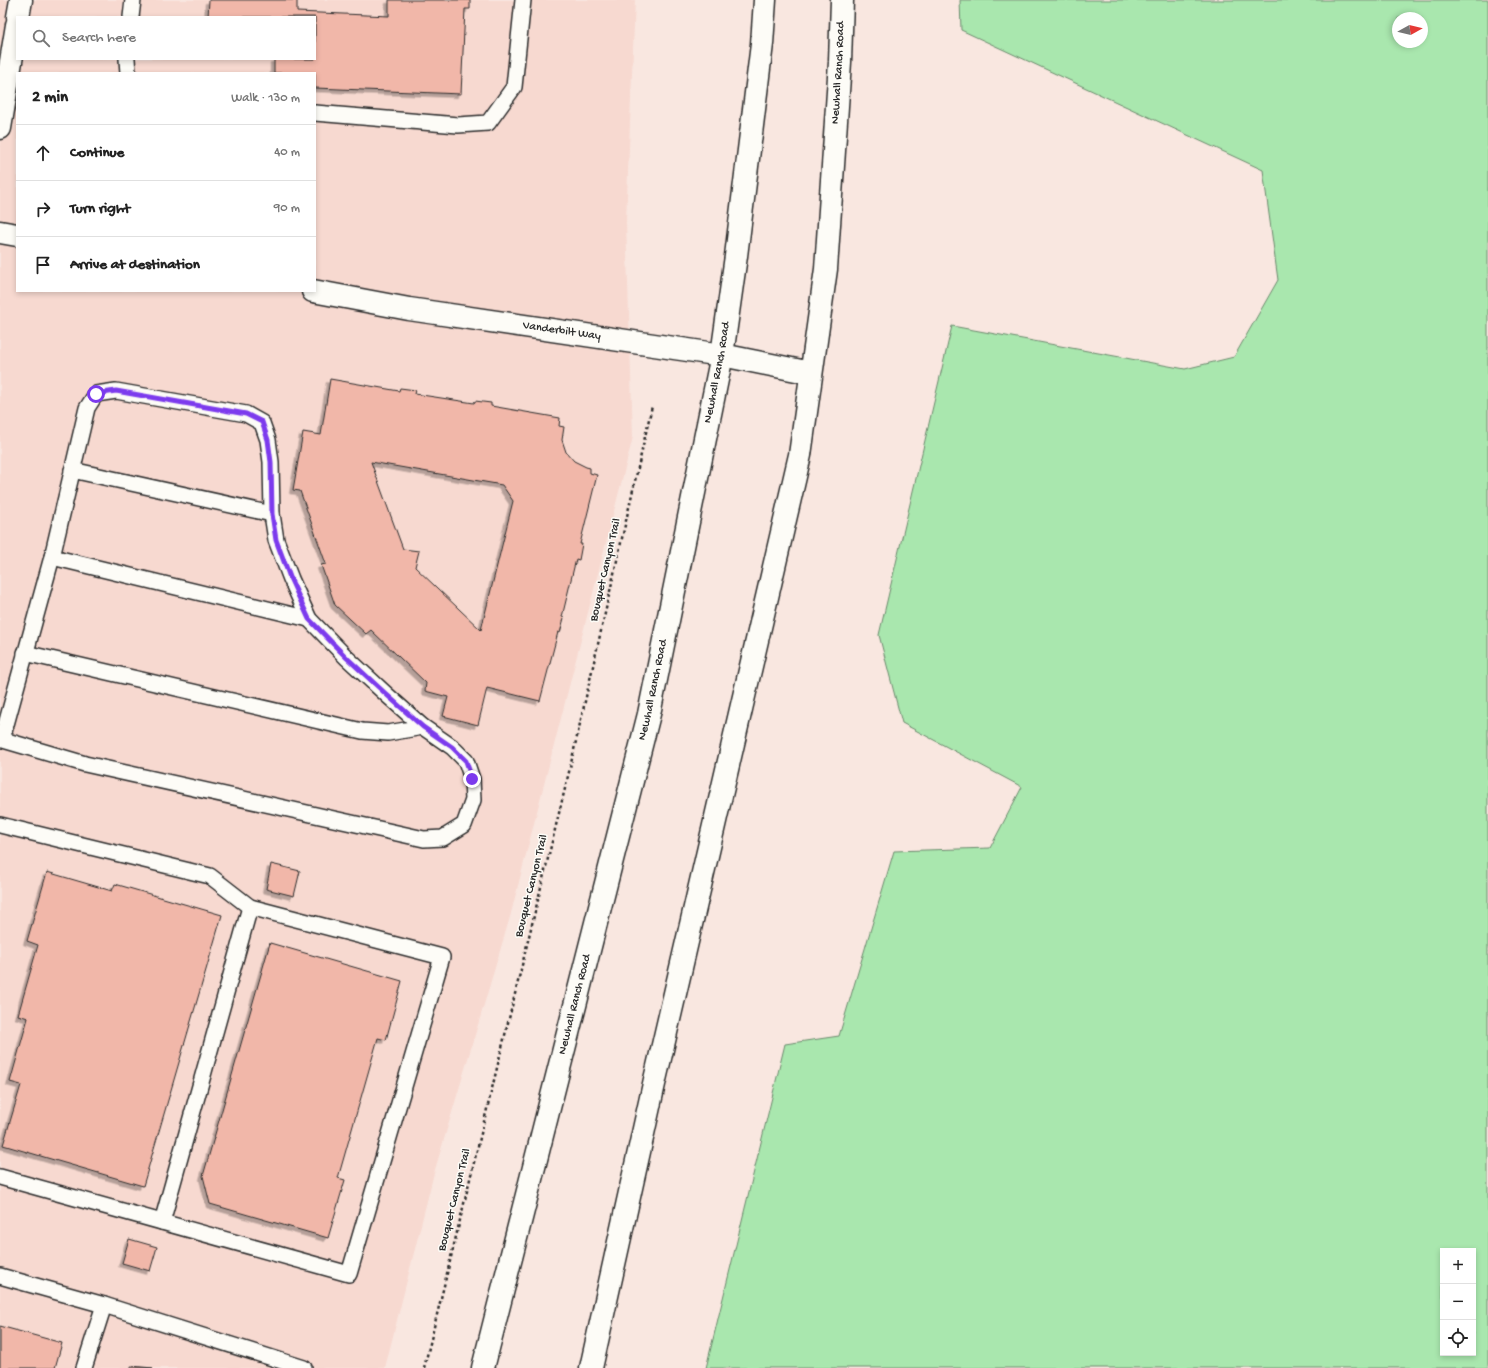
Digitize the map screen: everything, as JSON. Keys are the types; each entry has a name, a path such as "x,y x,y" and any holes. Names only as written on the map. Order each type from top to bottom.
{"main road":[{"path":"18,16 21,0"},
{"name":"Newhall Ranch Road","path":"483,1368 649,714 722,355 736,256 761,52 765,0"},
{"name":"Newhall Ranch Road","path":"590,1368 654,1084 800,455 826,269 840,62 842,0"},
{"path":"0,128 16,31"},
{"path":"0,232 16,235"},
{"name":"Vanderbilt Way","path":"316,292 409,309 722,355 811,373"}],"lane":[{"path":"131,16 133,0"},
{"path":"316,113 458,124 488,123 514,87 523,0"},
{"path":"127,60 128,72"},
{"path":"116,391 246,414 262,422 268,440 271,462 272,514 276,540 291,580 309,619 347,658 423,727 452,747 466,761 472,779 473,800 464,825 443,838 424,839 85,764 1,739 52,557 87,408 96,394 116,391"},
{"path":"72,470 272,514"},
{"path":"52,557 309,619"},
{"path":"25,653 362,731 388,733 423,727"},
{"path":"0,825 210,876 250,907 442,957 349,1274 0,1177"},
{"path":"162,1222 250,907"},
{"path":"0,1276 104,1305 304,1368"},
{"path":"84,1368 104,1305"}],"path":[{"name":"Bouquet Canyon Trail","path":"424,1368 569,772 652,406"}],"shaded area":[{"path":"0,0 635,0 626,222 633,437 510,917 434,1173 385,1368 0,1368"}],"green space":[{"path":"960,0 1488,0 1488,1368 706,1368 785,1044 839,1036 894,851 990,848 1022,787 902,723 879,635 952,326 1185,369 1234,357 1278,280 1263,170 961,30"}],"building":[{"path":"209,0 297,0 297,12 389,16 389,0 470,0 470,9 465,9 461,94 316,88 316,72 274,72 274,60 316,60 316,16 208,16"},
{"path":"330,379 399,391 400,388 416,390 415,394 474,403 475,401 491,403 491,406 560,418 559,426 564,427 562,440 566,452 574,461 590,468 590,473 597,475 580,544 582,544 579,560 576,559 562,617 564,618 560,633 558,632 540,701 487,688 478,725 443,716 448,697 425,691 426,683 371,630 366,634 335,605 321,565 326,564 300,491 293,490 303,432 321,435","holes":["371,462 502,485 513,501 481,630 415,567 419,551 403,549"]},
{"path":"271,864 300,871 294,896 266,889"},
{"path":"47,872 112,891 115,884 222,915 143,1186 3,1145 21,1085 10,1082 28,1018 18,1015 38,945 27,941"},
{"path":"270,943 402,981 386,1040 378,1038 338,1178 345,1180 328,1238 210,1204 203,1176"},
{"path":"129,1239 157,1247 150,1271 122,1263"},
{"path":"0,1326 62,1343 55,1368 0,1368"},
{"path":"131,1366 153,1368 131,1368"}],"route":[{"path":"96,394 116,391 246,414 262,422 268,440 271,462 272,514 276,540 291,580 309,619 347,658 387,695 423,727 452,747 466,761 472,779"}]}
